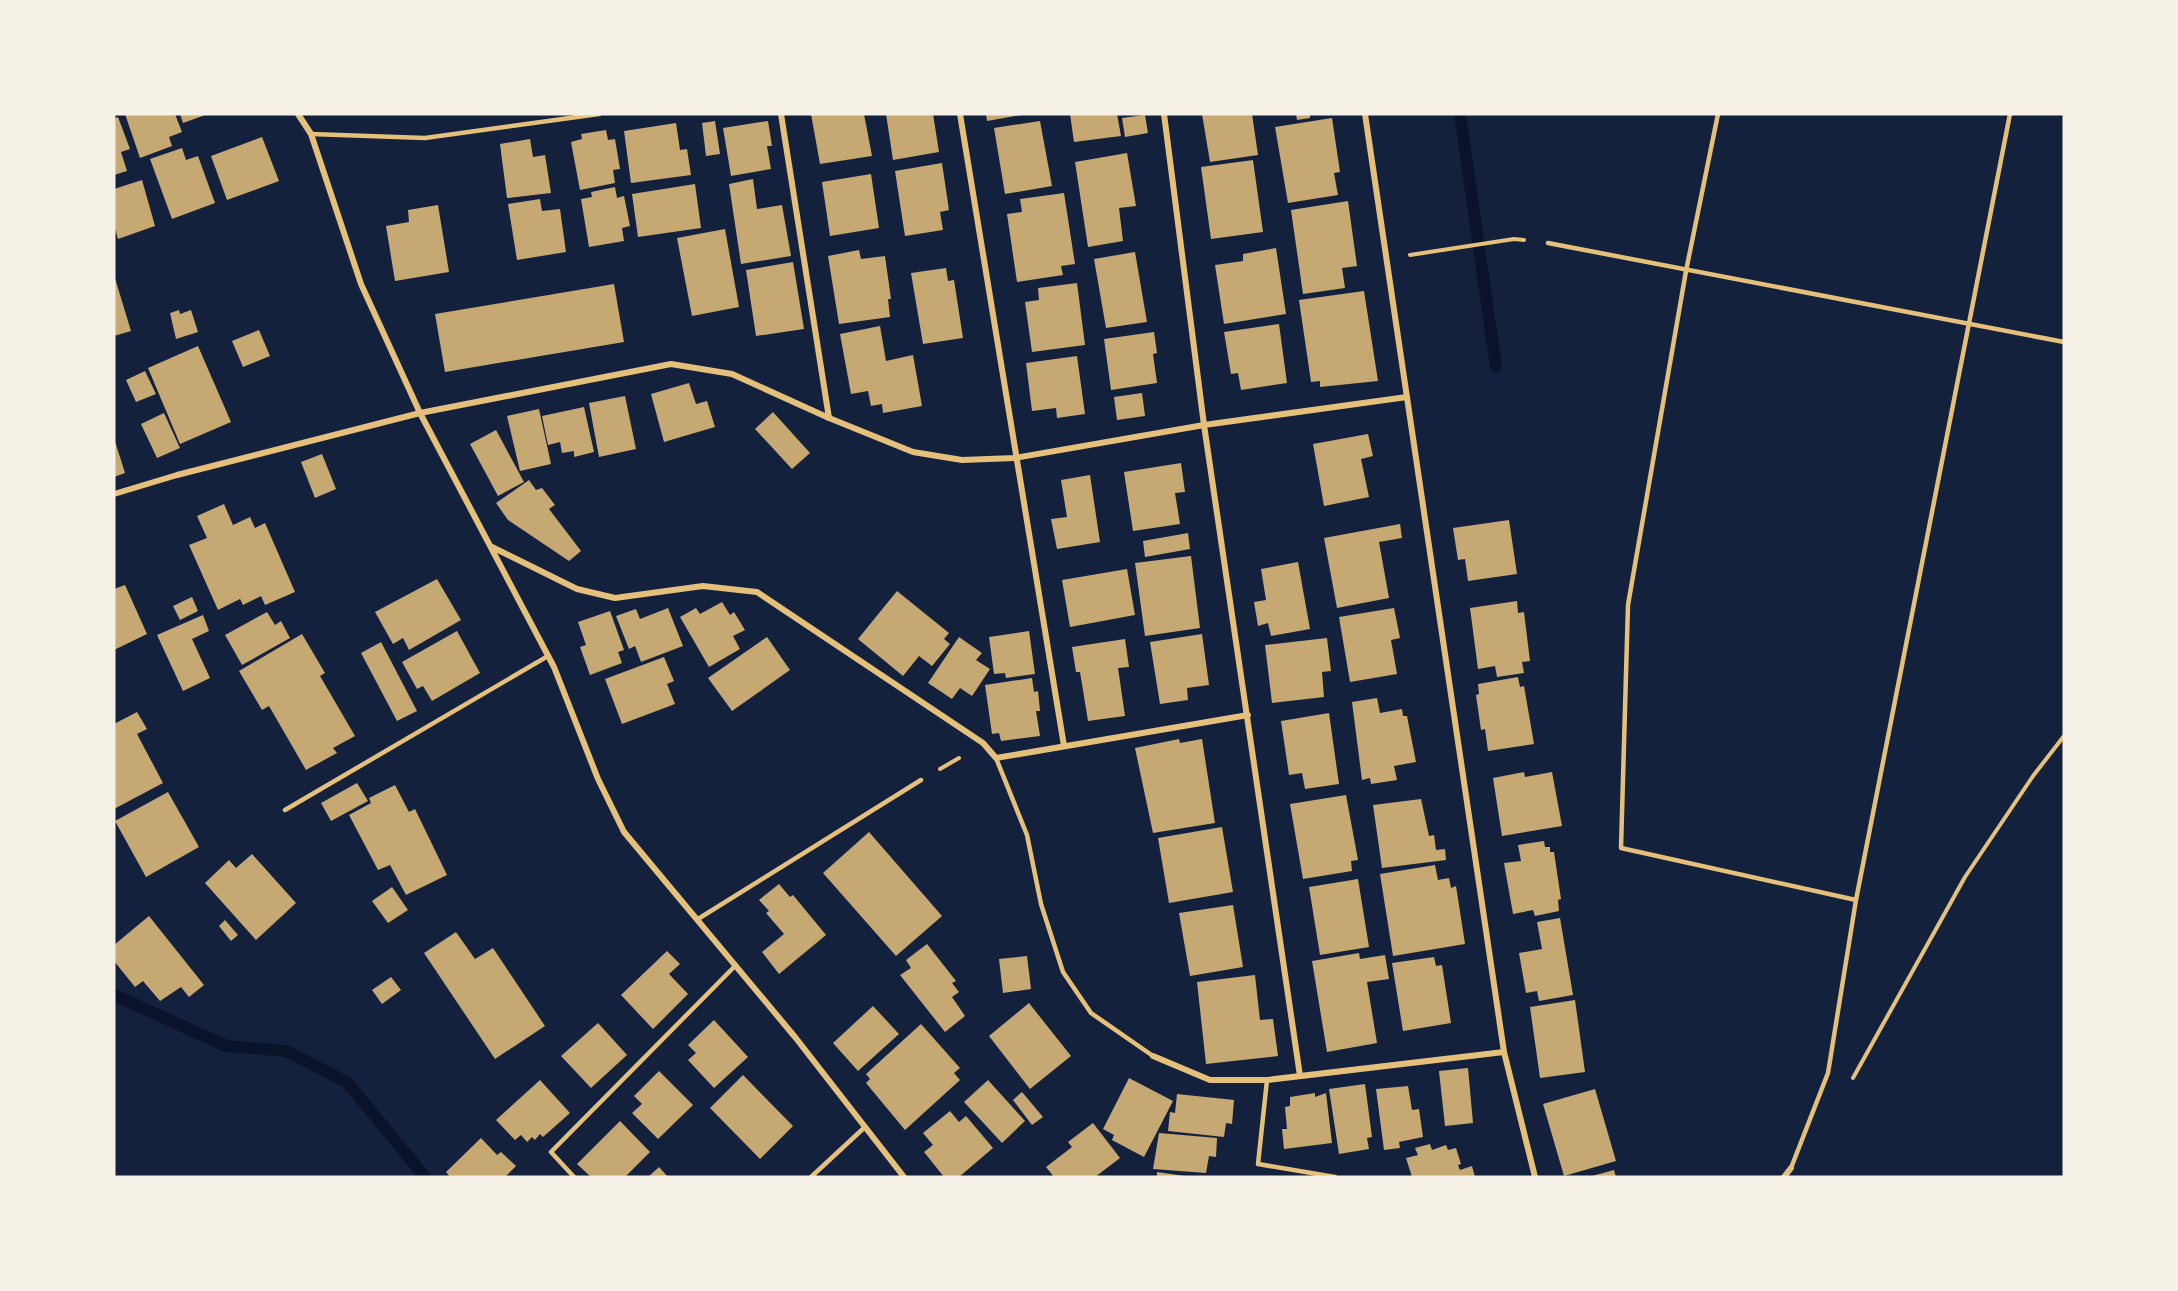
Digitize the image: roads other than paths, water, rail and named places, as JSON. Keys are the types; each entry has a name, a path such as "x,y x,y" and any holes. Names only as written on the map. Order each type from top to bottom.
{"street":[{"path":"298,114 311,134 362,284 420,413 548,656 598,779 624,832 660,879 698,919 736,965 904,1177"},
{"path":"781,114 829,418"},
{"path":"960,114 1064,746"},
{"path":"1164,114 1204,425 1300,1076"},
{"path":"1365,114 1504,1052 1535,1177"},
{"path":"114,494 177,475 420,413 671,364 732,374 829,418 913,452 962,460 1015,458 1204,425 1407,397"},
{"path":"491,547 577,589 615,598 704,586 757,592 983,743 996,759 1248,715"},
{"path":"1153,1056 1210,1080 1267,1080 1504,1052"},
{"path":"1784,1177 1791,1168"}],"lane":[{"path":"311,134 425,138 599,114"},
{"path":"1718,114 1686,271 1628,605 1621,848 1856,900"},
{"path":"1791,1168 1828,1073 1856,900 2010,114"},
{"path":"1548,243 2064,342"},
{"path":"285,810 548,656"},
{"path":"996,759 1027,835 1041,904 1063,972 1091,1013 1153,1056"},
{"path":"698,919 921,780"},
{"path":"574,1177 551,1152 736,965"},
{"path":"1267,1080 1258,1164 1335,1177"},
{"path":"811,1177 865,1127"}],"waterway":[{"path":"1460,114 1496,367"},
{"path":"114,995 226,1046 286,1051 347,1082 425,1177"}]}
